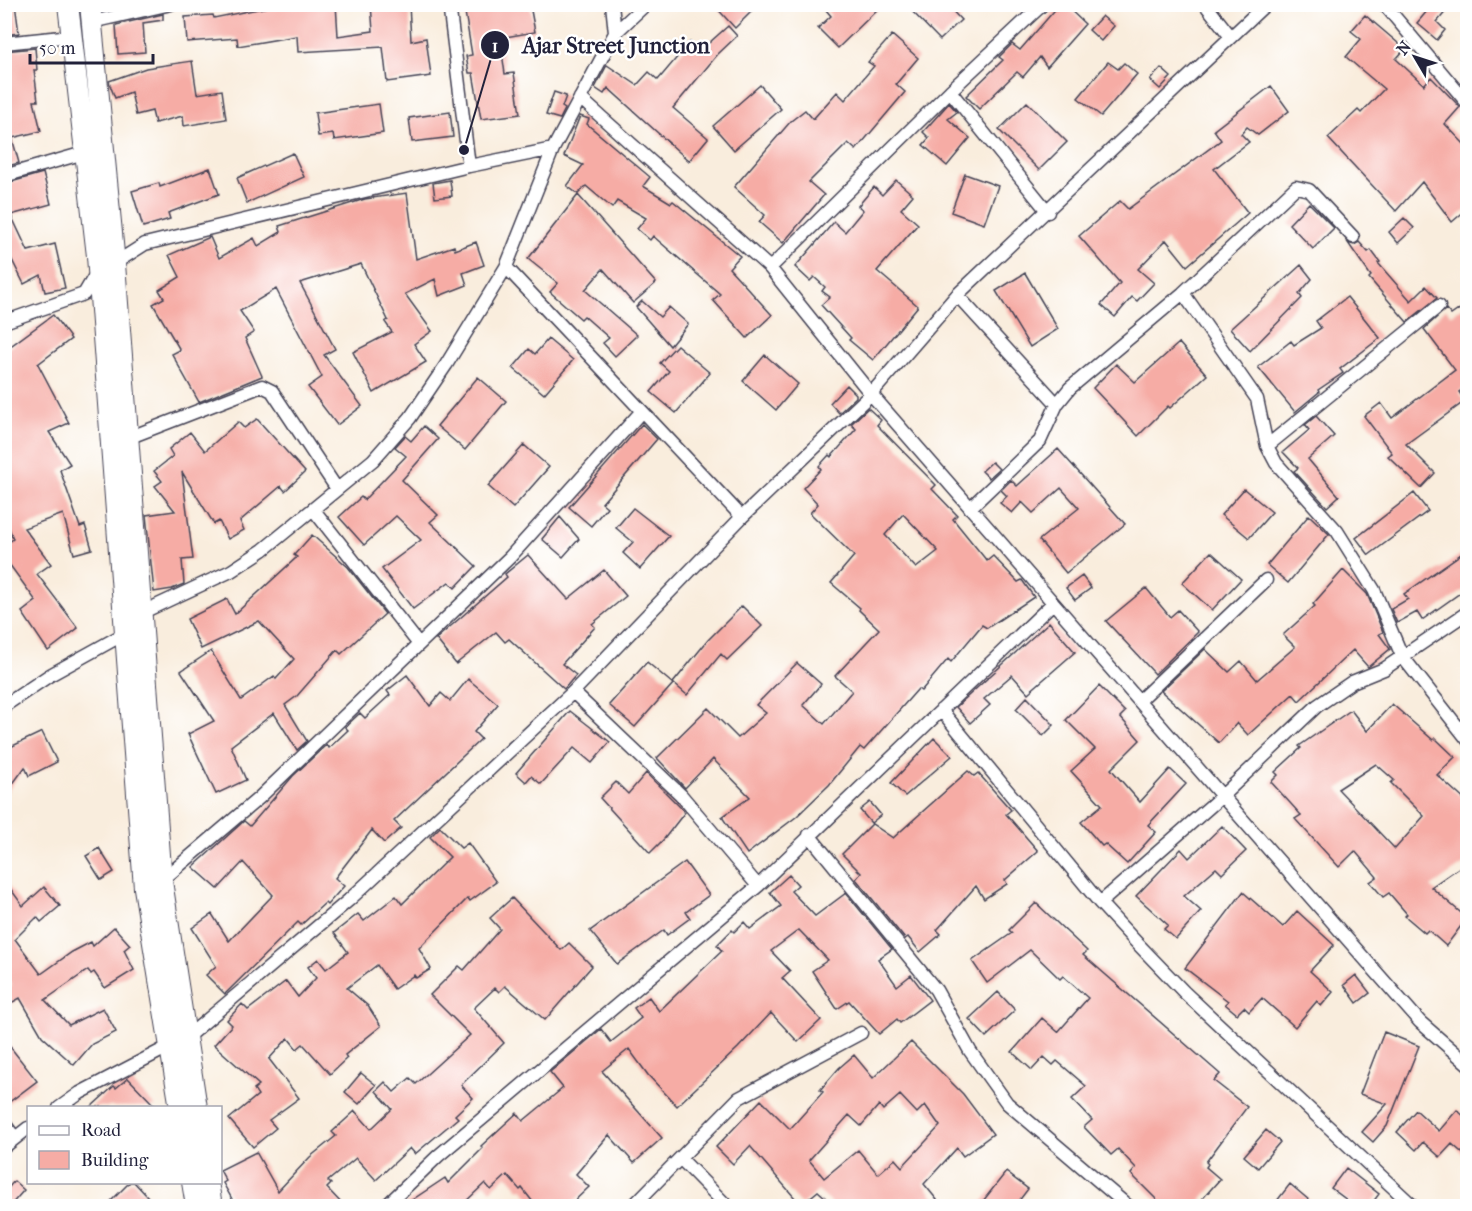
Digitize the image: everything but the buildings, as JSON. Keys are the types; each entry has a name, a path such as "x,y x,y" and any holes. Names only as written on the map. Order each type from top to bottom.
{"main road":[{"path":"68,4 84,153 107,267 128,438 143,612 153,885"},
{"path":"91,13 107,267 124,634 153,885 179,1041 197,1106"},
{"path":"179,1041 180,1106"},
{"path":"192,1184 196,1206"},
{"path":"208,1184 212,1206"}],"street":[{"path":"91,13 171,4"},
{"path":"449,4 469,166"},
{"path":"612,4 615,33"},
{"path":"143,612 231,571 263,550 373,460 410,418 446,366 506,267 553,149 615,33 646,4"},
{"path":"770,268 950,91 1043,4"},
{"path":"1205,4 1231,37"},
{"path":"60,1106 80,1093 179,1041 349,900 573,692 742,517 871,394 957,295 1048,212 1266,4"},
{"path":"1384,4 1467,105"},
{"path":"4,43 71,36"},
{"path":"950,91 1048,212"},
{"path":"580,98 770,268 871,394 1053,603 1420,1022 1467,1064"},
{"path":"4,322 84,294 107,267 145,244 469,166 553,149"},
{"path":"4,176 84,153"},
{"path":"970,508 1040,441 1057,404 1070,388 1183,293 1296,187 1309,190 1353,237"},
{"path":"506,267 742,517"},
{"path":"1183,293 1257,399 1267,446 1276,463 1337,531 1374,590 1402,656 1467,740"},
{"path":"957,295 1057,404"},
{"path":"1267,446 1439,306"},
{"path":"128,438 262,386 272,391 338,489"},
{"path":"153,885 259,798 510,557 641,412"},
{"path":"313,509 418,643"},
{"path":"1139,700 1266,580"},
{"path":"386,1206 438,1156 758,886 1053,603"},
{"path":"1100,903 1222,796 1317,706 1352,682 1384,669 1467,612"},
{"path":"4,706 50,675 124,634"},
{"path":"573,692 681,795 758,886"},
{"path":"941,710 1100,903 1184,992 1413,1206"},
{"path":"809,835 936,990 970,1051 1007,1103 1128,1206"},
{"path":"633,1206 739,1098 861,1033"},
{"path":"4,1123 15,1138"},
{"path":"4,1147 27,1129"},
{"path":"680,1158 727,1206"}],"place":[{"name":"Ajar Street Junction","path":"464,150"}]}
